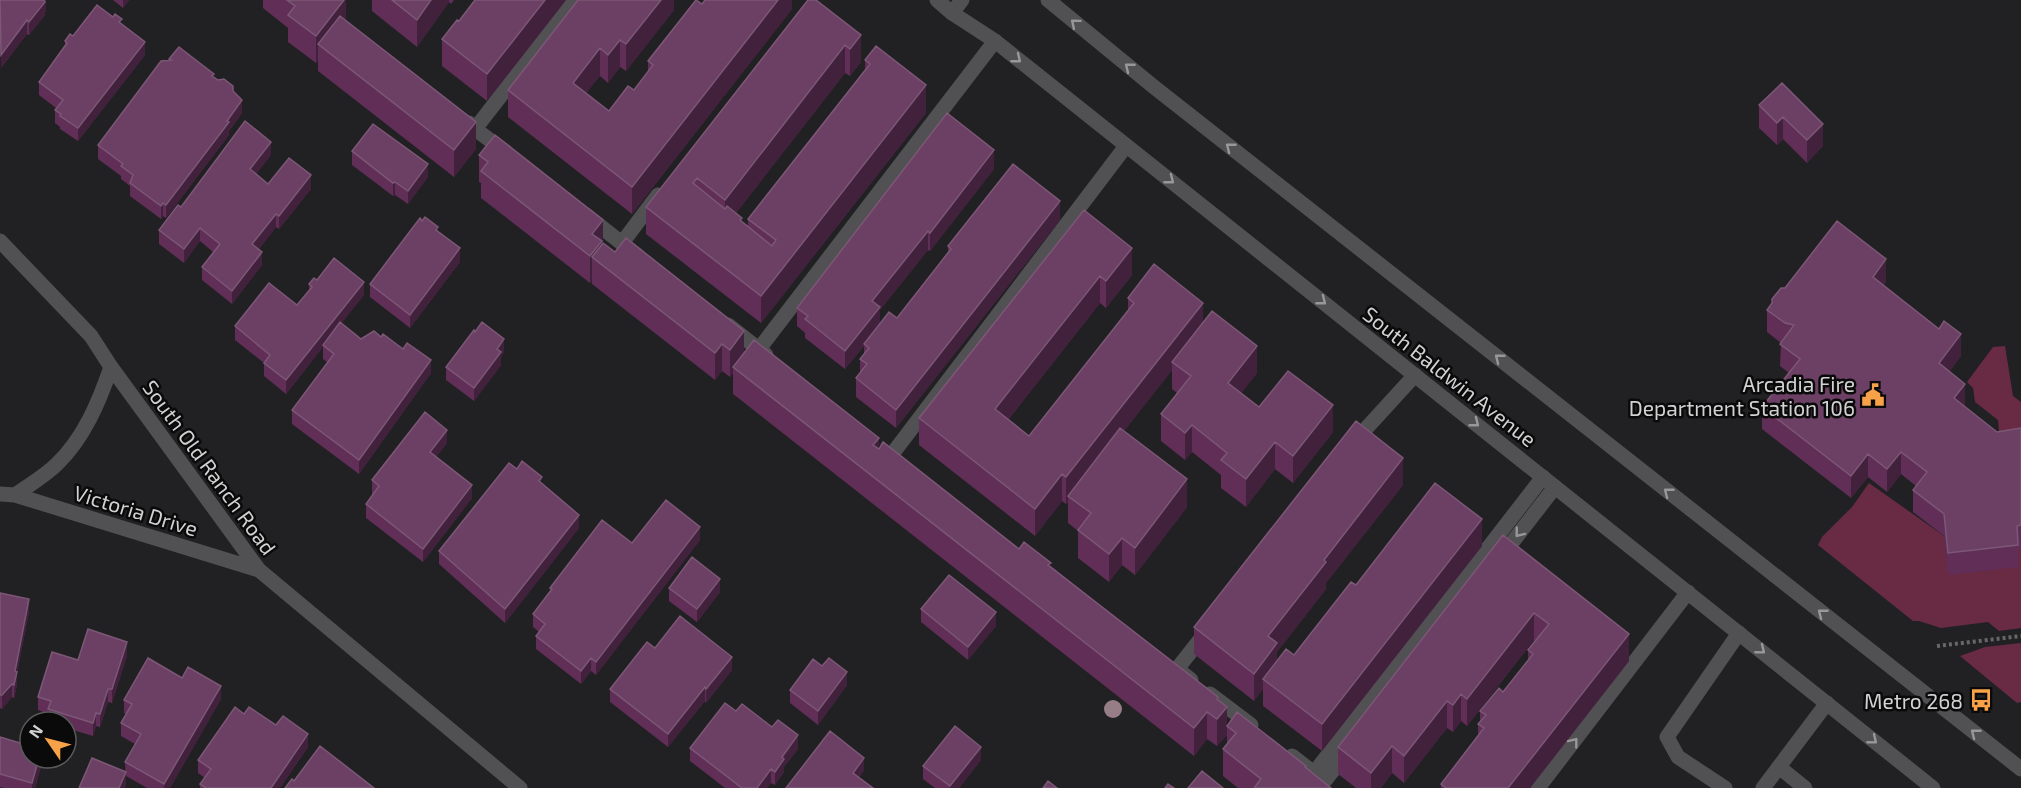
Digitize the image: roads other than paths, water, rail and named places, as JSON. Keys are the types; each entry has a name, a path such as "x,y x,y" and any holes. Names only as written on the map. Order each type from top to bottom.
{"main road":[{"path":"475,129 575,0"},
{"name":"South Baldwin Avenue","path":"937,0 952,13 995,41 1934,788"},
{"path":"952,13 962,0"},
{"name":"South Baldwin Avenue","path":"1048,0 1173,102 2021,769"},
{"path":"759,349 995,41"},
{"path":"457,114 521,164"},
{"path":"893,453 1126,146"},
{"path":"622,243 665,187"},
{"path":"576,207 649,264"},
{"name":"South Old Ranch Road","path":"0,241 91,336 111,367 259,570 520,788"},
{"path":"713,313 776,363"},
{"path":"8,494 55,466 74,446 101,397 111,367"},
{"path":"1342,454 1414,375"},
{"path":"1277,745 1314,773 1543,477"},
{"path":"1319,788 1556,487"},
{"name":"Victoria Drive","path":"8,494 259,570"},
{"path":"1538,788 1688,592"},
{"path":"1213,622 1177,669 1259,731"},
{"path":"1725,788 1678,757 1666,737 1739,633"},
{"path":"1766,787 1827,704"},
{"path":"1779,767 1805,788"}],"place":[{"name":"Arcadia Fire Department Station 106","path":"1873,395"},
{"name":"Metro 268","path":"1981,700"}]}
